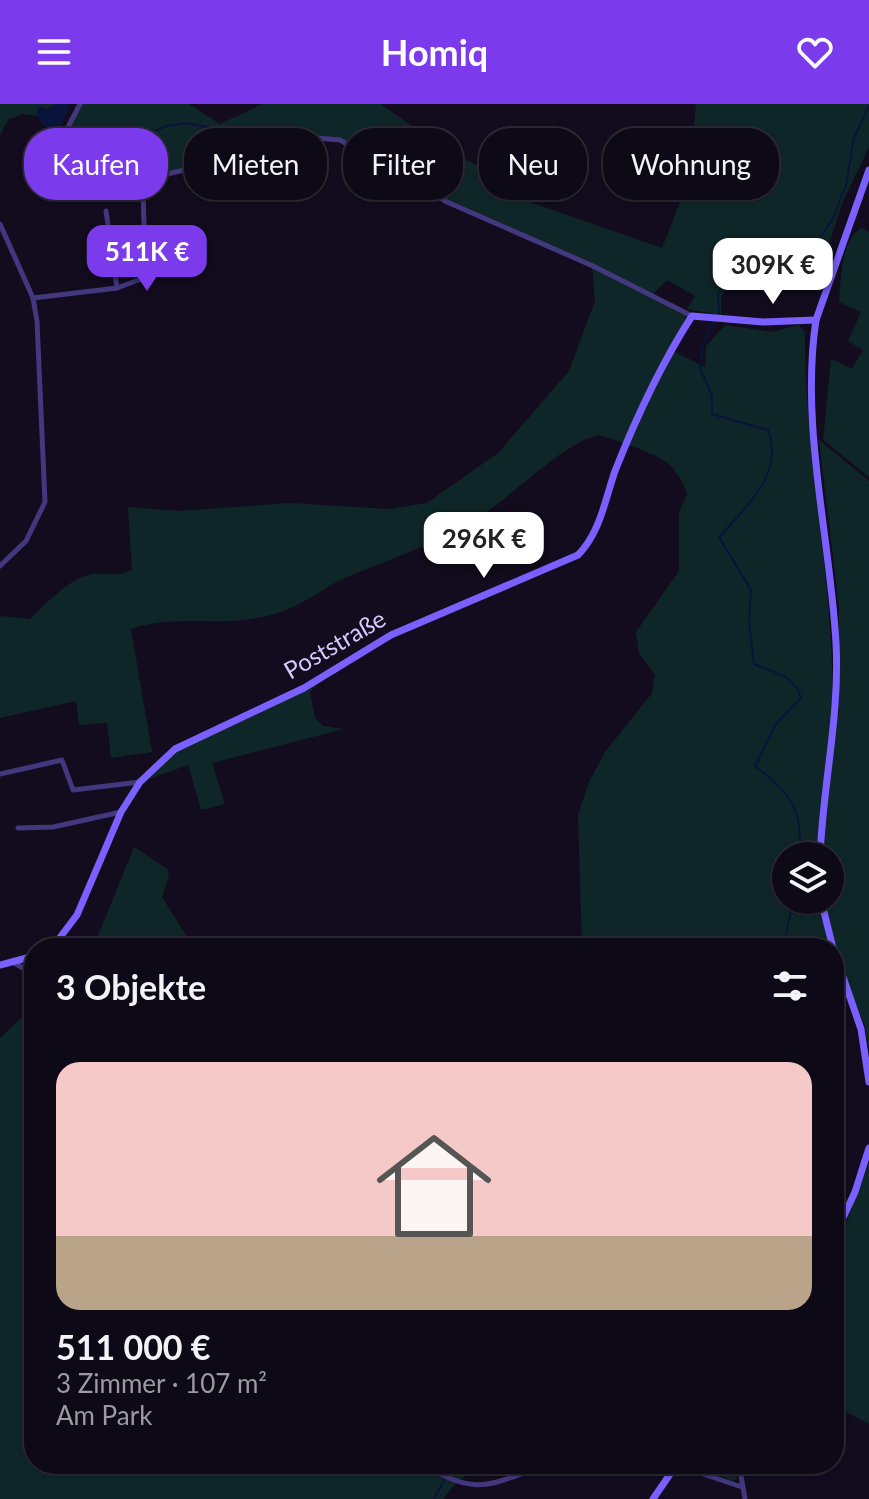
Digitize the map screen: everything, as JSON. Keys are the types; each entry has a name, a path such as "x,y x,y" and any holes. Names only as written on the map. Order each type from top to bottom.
{"street":[{"path":"68,128 80,104"},
{"path":"168,174 317,138 340,140 447,202 593,266 692,316 763,322 816,320"},
{"path":"822,842 836,717 836,647 811,390 816,320 869,170"},
{"path":"33,298 134,284 144,271 144,200"},
{"path":"106,211 117,288"},
{"path":"0,224 33,298 44,423 45,502 26,541 0,566"},
{"name":"Poststraße","path":"60,938 77,915 121,812 140,782 175,749 304,688 391,635 578,555 588,545 616,471 666,357 692,316"},
{"path":"0,774 62,760 73,790 140,782"},
{"path":"18,828 53,827 121,812"},
{"path":"825,914 831,938"},
{"path":"0,965 24,959"},
{"path":"13,962 24,969"},
{"path":"844,979 861,1029 869,1082"},
{"path":"844,1216 869,1148"},
{"path":"439,1474 473,1488 517,1474"},
{"path":"653,1499 671,1474"},
{"path":"704,1474 742,1487"},
{"path":"740,1474 745,1499"}],"green space":[{"path":"0,104 56,104 48,109 39,107 37,116 22,114 8,120 0,135"},
{"path":"80,104 189,104 220,124 263,104 380,104 415,128 343,128 343,142 327,139 327,128 184,128 184,170 168,174 168,128 69,128"},
{"path":"696,104 869,104 869,147 844,199 829,243 734,268 721,299 721,315 687,309 695,296 667,280 650,297 692,316 671,350 705,367 706,346 725,325 772,332 799,325 805,332 810,430 830,624 832,722 839,715 839,607 819,440 869,481 869,1049 865,1026 844,974 844,938 582,938 578,815 589,782 605,752 652,693 655,675 639,653 636,632 679,571 679,512 687,494 678,475 667,463 629,445 601,436 583,441 569,448 466,525 342,579 291,608 248,619 170,622 131,629 152,752 111,758 107,723 79,725 76,701 0,718 0,616 30,619 59,592 85,576 132,570 128,507 180,511 290,503 389,509 427,503 498,453 569,371 595,301 592,266 444,200 463,200 463,158 479,166 479,200 524,200 662,248 681,200 779,200 779,128 694,128"},
{"path":"862,228 869,232 869,477 823,440 831,359 852,369 863,350 848,341 861,312 839,302 841,272 849,241"},
{"path":"327,674 310,692 315,718 323,726 344,729 212,763 225,804 201,810 188,765 140,782 175,749"},
{"path":"134,847 167,869 169,875 162,897 188,938 97,938"},
{"path":"24,1015 24,1474 471,1474 455,1485 444,1499 0,1499 0,1038"},
{"path":"869,1163 869,1424 844,1411 845,1226"},
{"path":"715,1474 737,1474 737,1479 733,1481"}],"water":[{"path":"56,104 70,104 61,128 44,126 37,116 38,107 48,109"}],"waterway":[{"path":"800,842 797,815 792,804 778,785 755,766 776,724 801,698 789,680 754,664 749,622 751,590 719,537 760,489 771,461 772,446 768,430 712,414 712,395 700,368 703,343 719,313 718,294 733,264 754,255 804,247 820,238 833,218 846,185 854,138 869,106"},
{"path":"162,128 186,123 211,128"},
{"path":"784,938 790,914"},
{"path":"434,1499 448,1474"}]}
